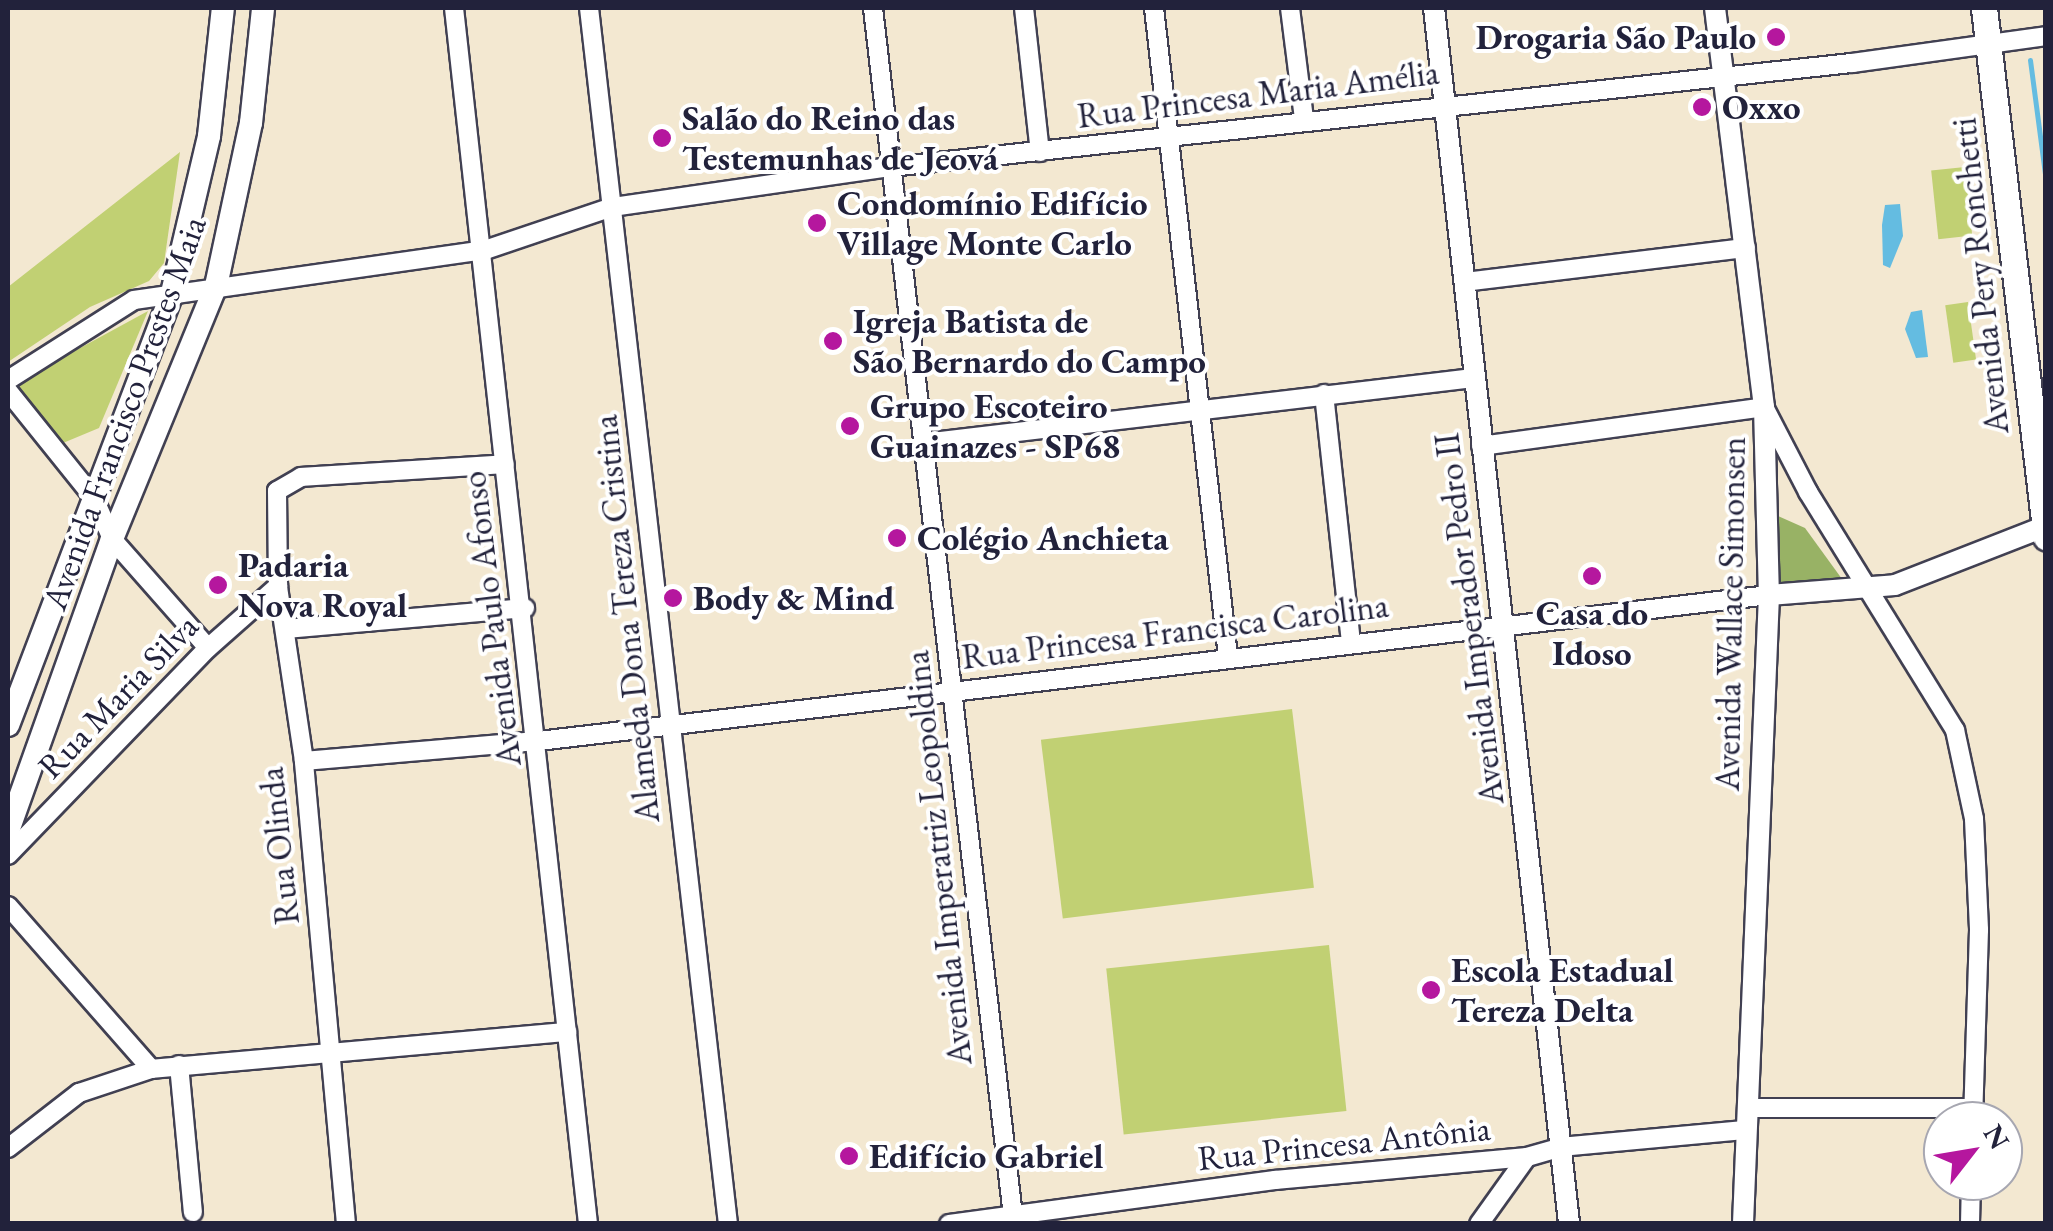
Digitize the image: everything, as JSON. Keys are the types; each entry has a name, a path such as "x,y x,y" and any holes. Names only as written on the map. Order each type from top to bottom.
{"main road":[{"name":"Avenida Francisco Prestes Maia","path":"8,726 172,292 210,136 223,8"},
{"name":"Avenida Francisco Prestes Maia","path":"8,831 112,538 216,286 252,124 263,8"},
{"name":"Avenida Pery Ronchetti","path":"1984,8 2044,520"}],"street":[{"name":"Avenida Paulo Afonso","path":"454,8 539,740 588,1224"},
{"name":"Alameda Dona Tereza Cristina","path":"589,8 728,1224"},
{"name":"Avenida Imperatriz Leopoldina","path":"873,8 1014,1220"},
{"path":"1024,8 1040,152"},
{"path":"1154,8 1228,656"},
{"path":"1290,8 1304,119"},
{"name":"Avenida Imperador Pedro II","path":"1434,8 1569,1224"},
{"name":"Avenida Wallace Simonsen","path":"1715,8 1764,408 1769,595 1743,1224"},
{"name":"Rua Princesa Maria Amélia","path":"8,380 113,308 172,292 484,250 612,207 891,167 1990,46 2046,36"},
{"path":"1464,282 1746,248"},
{"path":"924,443 1200,407 1474,378"},
{"path":"8,390 94,498 112,538 208,648"},
{"path":"1324,394 1351,642"},
{"path":"1481,446 1764,408 1954,730 1966,773 1979,930 1973,1101"},
{"name":"Rua Olinda","path":"346,1224 334,1054 304,761 278,586 277,491 301,477 505,464"},
{"name":"Rua Princesa Francisca Carolina","path":"304,761 539,740 1505,624 1895,585 2044,520"},
{"name":"Rua Maria Silva","path":"8,855 208,648 278,586"},
{"path":"286,629 524,608"},
{"path":"8,906 151,1069"},
{"path":"8,1148 79,1093 151,1069 567,1032"},
{"path":"179,1065 193,1212"},
{"path":"1748,1108 1923,1113"},
{"name":"Rua Princesa Antônia","path":"948,1224 1014,1220 1275,1180 1528,1157 1561,1146 1746,1130"},
{"path":"1479,1224 1528,1157"},
{"path":"1472,1162 1488,1172 1497,1198"}],"green space":[{"path":"180,152 164,263 149,281 90,307 8,362 8,287"},
{"path":"1965,167 1972,236 1938,239 1931,171"},
{"path":"1968,302 1976,359 1953,363 1945,305"},
{"path":"148,311 99,428 63,443 14,384"},
{"path":"1778,516 1805,528 1842,579 1780,584"},
{"path":"1292,709 1314,888 1063,918 1041,740"},
{"path":"1329,945 1346,1111 1124,1134 1106,968"}],"water":[{"path":"1900,204 1903,236 1890,268 1883,265 1885,205"},
{"path":"1922,310 1928,357 1916,358 1905,329 1911,312"}],"waterway":[{"path":"2030,60 2046,181"}],"place":[{"name":"Drogaria São Paulo","path":"1776,37"},
{"name":"Oxxo","path":"1702,107"},
{"name":"Salão do Reino das Testemunhas de Jeová","path":"662,138"},
{"name":"Condomínio Edifício Village Monte Carlo","path":"817,223"},
{"name":"Igreja Batista de São Bernardo do Campo","path":"833,341"},
{"name":"Grupo Escoteiro Guainazes - SP68","path":"850,426"},
{"name":"Colégio Anchieta","path":"897,538"},
{"name":"Casa do Idoso","path":"1592,576"},
{"name":"Padaria Nova Royal","path":"218,585"},
{"name":"Body & Mind","path":"673,598"},
{"name":"Escola Estadual Tereza Delta","path":"1431,990"},
{"name":"Edifício Gabriel","path":"849,1156"}]}
